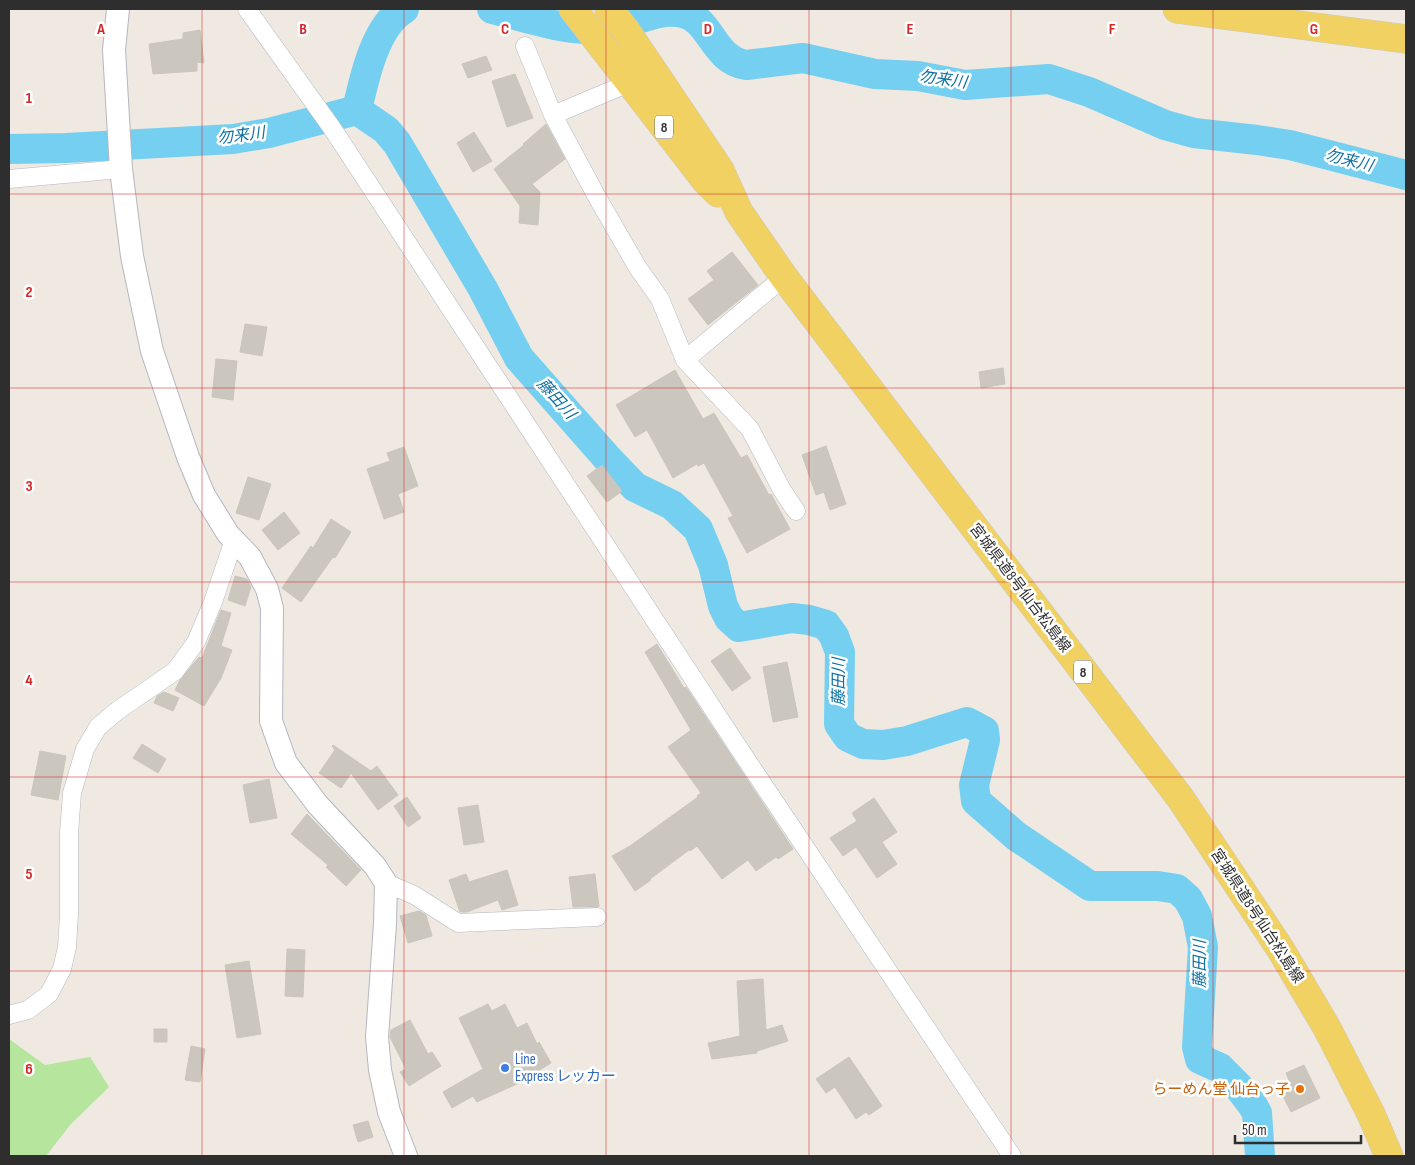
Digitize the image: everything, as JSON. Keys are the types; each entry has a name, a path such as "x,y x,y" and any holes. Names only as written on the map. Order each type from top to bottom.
{"main road":[{"name":"宮城県道8号仙台松島線","path":"573,9 705,180 739,212"},
{"name":"宮城県道8号仙台松島線","path":"609,9 627,32 720,170 739,212 784,276 1181,799 1281,950 1318,1012 1371,1114 1389,1156"},
{"path":"1177,9 1406,39"}],"street":[{"path":"118,9 114,50 115,91 122,170 132,256 152,351 188,457 204,496 228,534 250,558 267,589 272,608 271,721 286,764 318,805 375,866 386,883 414,895 458,923 597,918"},
{"path":"247,9 332,128 740,750 1012,1156"},
{"path":"525,46 553,115 633,260 660,299 685,360 750,429 782,490 796,511"},
{"path":"553,115 630,83"},
{"path":"9,179 122,170"},
{"path":"685,360 784,276"},
{"path":"9,1015 28,1010 49,994 62,969 67,947 69,915 69,833 72,793 85,749 98,727 117,711 175,671 196,642 213,602 234,540"},
{"path":"386,883 377,1037 380,1070 389,1112 406,1156"}],"green space":[{"path":"9,1039 45,1065 90,1057 109,1087 70,1125 46,1156 9,1156"}],"building":[{"path":"200,30 204,63 197,62 197,71 153,74 149,44 183,39 183,33"},
{"path":"486,56 492,70 468,78 462,64"},
{"path":"515,74 533,118 507,127 492,81"},
{"path":"546,124 565,159 532,184 540,192 538,225 519,223 520,206 494,169"},
{"path":"474,132 492,161 473,172 457,143"},
{"path":"732,252 758,285 708,325 688,299 714,280 707,271"},
{"path":"245,324 267,327 262,356 240,352"},
{"path":"216,359 237,361 233,400 212,397"},
{"path":"1003,368 1005,384 981,388 979,372"},
{"path":"675,370 703,419 714,413 741,458 747,455 790,529 747,553 728,518 733,516 704,463 698,466 697,464 673,478 647,430 635,437 616,405"},
{"path":"826,446 846,504 830,510 824,492 816,495 802,455"},
{"path":"404,447 418,486 398,494 404,512 384,519 367,469 390,461 387,453"},
{"path":"602,465 622,491 607,502 587,476"},
{"path":"248,477 271,484 259,520 236,513"},
{"path":"284,512 300,533 278,550 262,530"},
{"path":"331,519 351,532 335,558 333,557 301,602 282,588 311,546 313,548"},
{"path":"235,576 247,579 251,587 245,606 228,600"},
{"path":"221,610 231,613 221,646 232,650 221,678 204,706 175,690 180,680 199,657 202,658"},
{"path":"657,644 684,688 686,687 793,849 778,859 776,857 756,871 748,860 722,879 697,846 635,891 612,856 630,846 701,793 668,747 691,730 645,652"},
{"path":"730,648 751,678 732,691 711,661"},
{"path":"787,662 798,717 773,722 763,667"},
{"path":"164,692 179,698 173,711 154,703 157,696"},
{"path":"142,744 166,759 158,773 133,758"},
{"path":"333,745 371,771 377,766 398,795 378,810 351,773 341,788 319,773 335,750"},
{"path":"40,751 66,756 58,800 31,795"},
{"path":"269,779 277,818 250,823 243,785"},
{"path":"407,797 421,818 408,827 394,806"},
{"path":"874,798 897,832 882,842 897,864 877,878 856,847 843,856 830,838 857,821 852,813"},
{"path":"478,805 484,842 464,845 458,808"},
{"path":"307,814 361,870 346,886 326,867 328,865 291,834"},
{"path":"507,870 518,905 502,910 498,900 467,912 460,912 449,880 466,874 469,882"},
{"path":"595,874 599,907 573,907 569,877"},
{"path":"419,911 426,915 432,936 408,943 400,916"},
{"path":"287,949 305,950 303,997 285,996"},
{"path":"249,961 261,1034 237,1038 225,965"},
{"path":"763,979 766,1030 782,1025 788,1041 757,1051 757,1053 712,1059 708,1043 740,1036 737,981"},
{"path":"488,1004 492,1011 505,1004 517,1028 527,1023 537,1044 539,1042 551,1063 538,1071 539,1074 477,1102 473,1096 452,1108 443,1092 483,1069 459,1018"},
{"path":"410,1020 428,1054 432,1052 441,1066 409,1086 400,1072 406,1069 390,1037 391,1030"},
{"path":"154,1029 167,1029 167,1042 154,1042"},
{"path":"191,1046 205,1049 200,1082 185,1080"},
{"path":"849,1057 882,1106 869,1115 866,1112 856,1119 835,1087 826,1093 816,1079"},
{"path":"1304,1065 1320,1098 1291,1112 1280,1090 1291,1085 1286,1073"},
{"path":"368,1121 373,1137 358,1142 353,1125"}],"waterway":[{"name":"勿来川","path":"357,110 367,69 378,40 394,17 404,9"},
{"name":"勿来川","path":"492,9 560,26 588,29 611,27 663,13 683,13 700,23 726,56 735,62 746,65 803,58 875,74 918,76 965,85 1049,79 1089,92 1165,125 1194,133 1290,145 1406,175"},
{"name":"藤田川","path":"357,110 386,130 397,143 483,289 519,358 635,487 672,505 698,529 713,565 723,606 729,618 739,627 792,618 826,625 834,636 840,652 839,724 848,737 863,744 883,745 907,741 967,722 984,731 985,740 974,785 976,801 1016,836 1090,886 1158,886 1177,889 1188,899 1197,916 1203,947 1197,1047 1200,1059 1220,1068 1238,1086 1253,1106 1257,1113 1260,1156"},
{"name":"勿来川","path":"9,149 66,148 233,139 269,133 357,110"}],"place":[{"name":"Line Express レッカー","path":"505,1068"},
{"name":"らーめん堂 仙台っ子","path":"1300,1089"}]}
